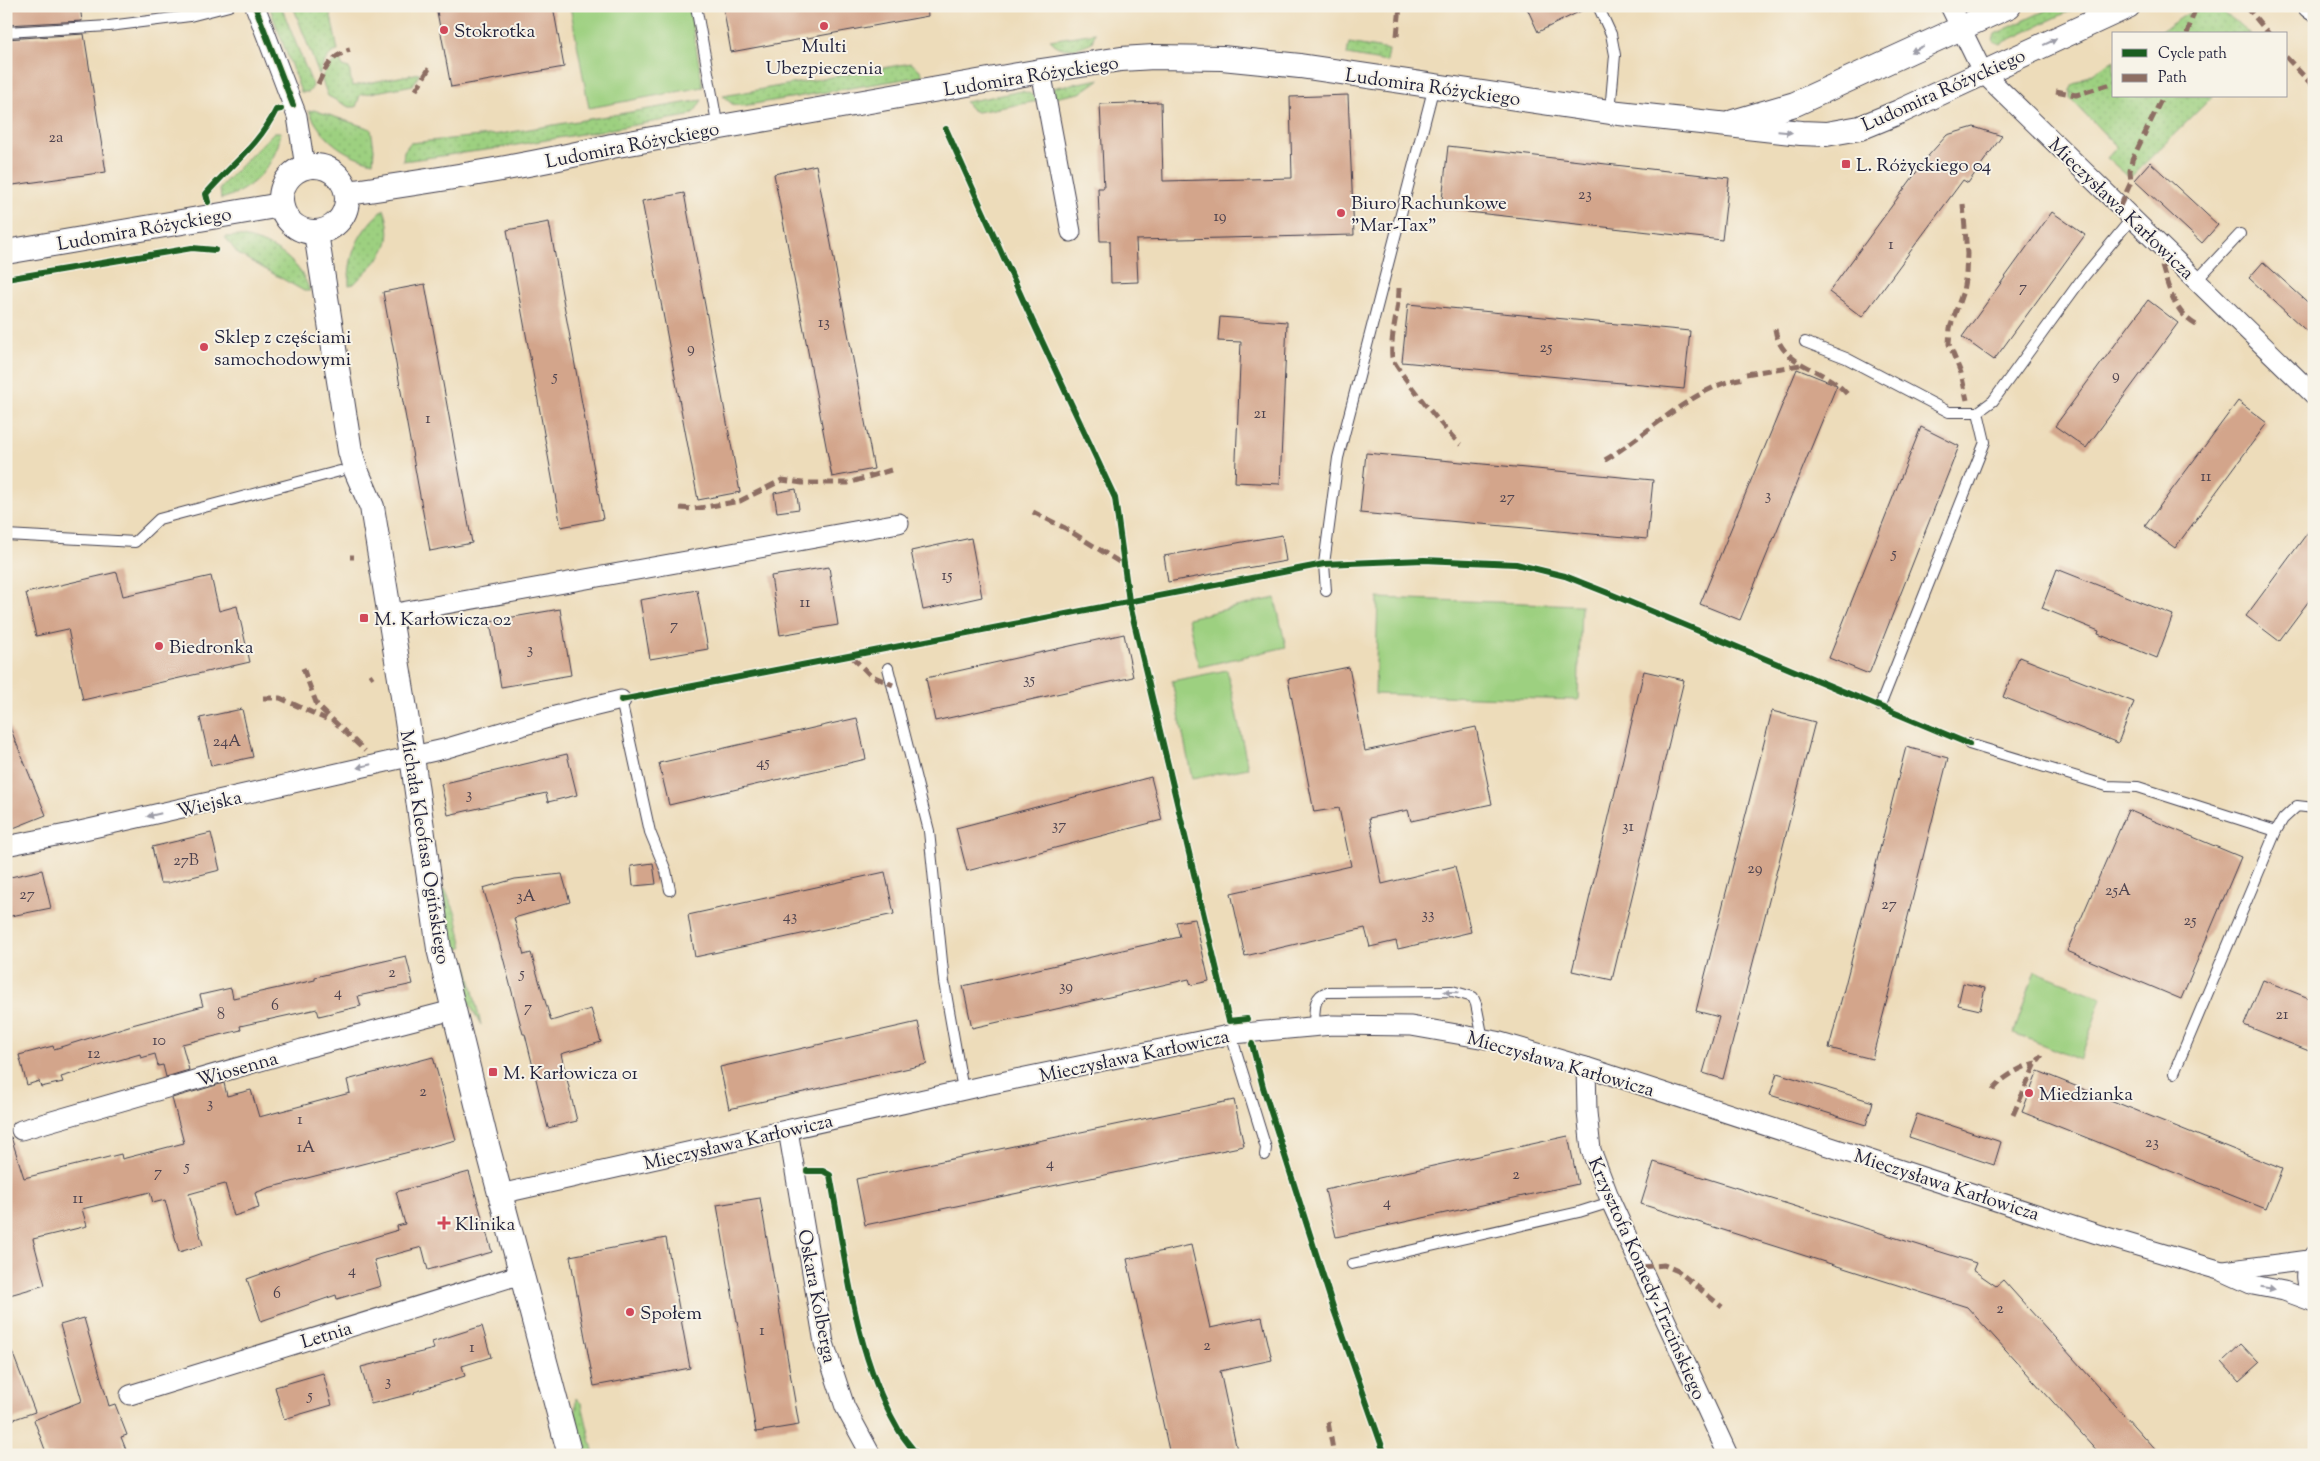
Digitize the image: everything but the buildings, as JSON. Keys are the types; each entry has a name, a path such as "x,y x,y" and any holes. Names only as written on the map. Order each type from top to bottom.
{"street":[{"path":"255,6 297,116 305,167"},
{"name":"Mieczysława Karłowicza","path":"1950,6 1983,73 2314,395"},
{"name":"Ludomira Różyckiego","path":"1719,126 1795,104 2009,6"},
{"name":"Ludomira Różyckiego","path":"348,193 505,168 612,146 1041,71 1121,59 1194,57 1300,66 1610,112 1719,126 1826,134 1860,128 2128,6"},
{"path":"2310,6 2314,9"},
{"path":"1041,71 1071,232"},
{"path":"319,166 332,170 342,180 348,193 348,205 344,216 337,225 316,233 294,226 284,213 281,205 282,189 286,181 298,170 305,167 319,166"},
{"name":"Ludomira Różyckiego","path":"6,252 281,205"},
{"name":"Michała Kleofasa Ogińskiego","path":"316,233 350,451 355,468 372,507 412,756 434,919 453,1010 570,1455"},
{"path":"390,614 899,523"},
{"name":"Wiejska","path":"6,846 71,834 444,749 554,716 621,700"},
{"name":"Wiosenna","path":"21,1130 302,1049 453,1010"},
{"name":"Mieczysława Karłowicza","path":"500,1194 963,1090 1231,1035 1314,1026 1411,1026 1483,1039 1586,1067 2097,1234 2222,1271 2253,1285 2284,1291 2314,1302"},
{"name":"Krzysztofa Komedy-Trzcińskiego","path":"1586,1067 1587,1112 1591,1150 1611,1202 1728,1455"},
{"name":"Oskara Kolberga","path":"788,1130 824,1343 845,1407 871,1455"},
{"path":"2311,1257 2305,1275 2307,1290 2314,1302"},
{"name":"Mieczysława Karłowicza","path":"2222,1271 2311,1257"},
{"name":"Letnia","path":"130,1395 522,1274"}],"lane":[{"path":"6,32 109,26 190,16 229,6"},
{"path":"696,6 718,128"},
{"path":"1598,6 1611,34 1615,54 1610,112"},
{"path":"1326,591 1324,564 1338,458 1434,86"},
{"path":"1806,342 1846,358 1949,412 1978,412 1993,401 2081,280 2132,218"},
{"path":"2197,280 2240,234"},
{"path":"1880,706 1985,442 1978,412"},
{"path":"6,535 135,542 159,518 340,470"},
{"path":"888,668 929,831 944,982 963,1090"},
{"path":"621,700 650,832 666,871 670,890"},
{"path":"1969,744 2107,786 2138,788 2276,831"},
{"path":"2174,1073 2276,831 2283,819 2297,806 2314,808"},
{"path":"1314,1026 1316,1002 1321,994 1328,992 1452,991 1473,997 1483,1039"},
{"path":"1231,1035 1266,1148 1265,1155"},
{"path":"1352,1264 1579,1212 1611,1202"}],"green space":[{"path":"269,6 281,6 313,86 309,92 301,92"},
{"path":"293,6 329,6 338,51 328,57 319,75"},
{"path":"570,6 689,6 703,87 589,108"},
{"path":"2055,6 2080,6 2000,44 1993,41 1995,34"},
{"path":"2203,9 2217,11 2234,20 2248,32 2159,32 2187,14"},
{"path":"1095,33 1092,42 1070,49 1060,47 1050,40"},
{"path":"1349,43 1389,50 1387,62 1347,55"},
{"path":"340,58 342,66 349,68 352,86 420,73 413,85 360,95 356,107 349,107 328,96 321,78 328,67"},
{"path":"2112,61 2112,98 2211,98 2130,178 2107,158 2117,147 2070,98 2070,90 2073,85"},
{"path":"911,63 920,70 923,76 742,106 732,104 723,96"},
{"path":"1100,79 1080,93 1054,98 1053,89 1056,87"},
{"path":"1022,91 1031,94 1038,101 977,112 971,109 965,102"},
{"path":"702,100 695,111 688,116 493,149 403,161 404,151 410,143 500,134"},
{"path":"314,110 371,129 374,149 373,162 352,155 327,138 309,111"},
{"path":"274,132 281,132 278,144 274,155 261,174 253,183 233,195 221,199 220,189 222,185"},
{"path":"384,209 389,234 384,251 354,284 349,285 351,262 357,242 368,225"},
{"path":"237,236 260,242 291,260 305,279 310,291 304,291 238,254 225,237"},
{"path":"1275,598 1286,647 1199,667 1188,618"},
{"path":"1378,598 1581,605 1578,700 1375,694"},
{"path":"1227,670 1248,768 1192,779 1172,681"},
{"path":"445,889 456,914 463,948 453,950 441,890"},
{"path":"466,961 481,1025 465,996 455,963"},
{"path":"2035,971 2102,998 2080,1060 2014,1033"},
{"path":"576,1398 582,1404 594,1455 583,1455 575,1425"}],"marked path":[{"path":"1397,36 1400,6"},
{"path":"2188,32 2196,6"},
{"path":"2246,6 2267,32"},
{"path":"318,84 330,63 338,55 350,50"},
{"path":"2288,59 2314,87"},
{"path":"416,90 430,67"},
{"path":"2056,91 2076,95 2112,84"},
{"path":"2120,206 2131,182 2132,160 2162,98"},
{"path":"1963,204 1967,254 1966,274 1963,291 1950,328 1949,344 1961,373 1967,400"},
{"path":"2162,266 2170,292 2178,308 2190,321 2198,326"},
{"path":"1399,288 1392,340 1392,357 1423,402 1461,445"},
{"path":"1775,329 1779,342 1786,352 1805,366 1838,385 1847,394"},
{"path":"1746,374 1800,365"},
{"path":"1605,460 1690,400 1708,390 1744,378"},
{"path":"680,508 694,509 740,501 782,480 802,483 848,483 891,470"},
{"path":"1033,512 1065,528 1124,565"},
{"path":"852,657 870,675 893,685"},
{"path":"303,668 317,705 365,751"},
{"path":"263,698 280,698 326,719"},
{"path":"2013,1115 2036,1063 2042,1055"},
{"path":"1993,1090 2012,1073 2036,1063"},
{"path":"1642,1267 1664,1265 1678,1271 1722,1307"},
{"path":"1328,1422 1334,1455"}],"cycle path":[{"path":"255,6 293,105"},
{"path":"208,202 206,194 253,144 276,110 281,109"},
{"path":"946,129 1115,498 1129,601 1229,1021 1247,1019"},
{"path":"6,279 192,248 215,250"},
{"path":"621,700 1324,564 1424,560 1516,564 1565,576 1969,744"},
{"path":"1252,1044 1263,1087 1333,1307 1385,1455"},
{"path":"807,1171 823,1171 830,1175 853,1304 861,1337 882,1398 901,1434 917,1455"}],"place":[{"name":"Multi Ubezpieczenia","path":"824,26"},
{"name":"Stokrotka","path":"444,30"},
{"name":"L. Różyckiego 04","path":"1846,164"},
{"name":"Biuro Rachunkowe \"Mar-Tax\"","path":"1341,213"},
{"name":"Sklep z częściami samochodowymi","path":"204,347"},
{"name":"M. Karłowicza 02","path":"364,618"},
{"name":"Biedronka","path":"159,646"},
{"name":"M. Karłowicza 01","path":"493,1072"},
{"name":"Miedzianka","path":"2029,1093"},
{"name":"Klinika","path":"444,1223"},
{"name":"Społem","path":"630,1312"}]}
